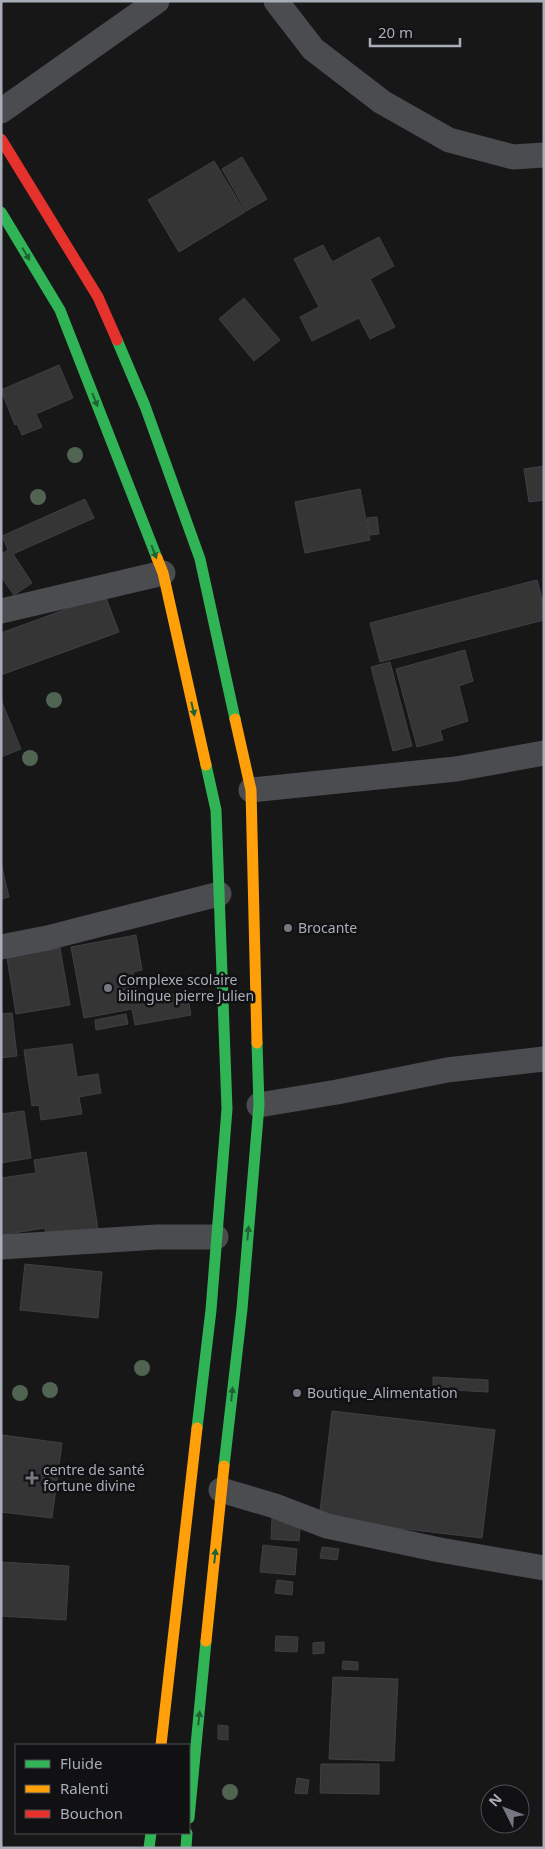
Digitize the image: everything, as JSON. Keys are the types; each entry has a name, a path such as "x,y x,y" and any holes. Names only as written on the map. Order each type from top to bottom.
{"main road":[{"path":"1,139 98,297 145,406 200,558 251,790 259,1105 242,1309 221,1490 190,1808"},
{"path":"1,212 60,310 162,573 216,810 227,1109 211,1310 161,1744"},
{"path":"149,1848 150,1834"},
{"path":"186,1848 187,1834"}],"street":[{"path":"1,111 157,1"},
{"path":"276,1 313,49 382,102 449,140 512,157 544,155"},
{"path":"1,610 162,573"},
{"path":"251,790 456,769 544,753"},
{"path":"1,947 48,938 219,894"},
{"path":"259,1105 447,1070 544,1059"},
{"path":"1,1247 157,1237 216,1237"},
{"path":"221,1490 274,1506 327,1526 440,1550 544,1568"}],"building":[{"path":"242,157 267,199 246,211 222,169"},
{"path":"214,161 245,212 179,252 148,200"},
{"path":"379,237 394,266 370,279 395,327 370,339 359,318 312,341 300,317 319,307 294,259 323,245 332,262"},
{"path":"244,298 280,340 254,361 219,319"},
{"path":"59,365 73,398 36,414 42,427 22,435 17,424 15,425 1,390"},
{"path":"544,466 544,500 529,502 524,469"},
{"path":"360,489 370,540 305,553 295,502"},
{"path":"85,499 94,518 13,554 32,583 14,595 1,577 1,554 8,550 2,536"},
{"path":"377,517 379,534 370,535 367,518"},
{"path":"537,580 544,606 544,620 380,662 370,623"},
{"path":"105,595 119,632 1,675 1,633"},
{"path":"465,650 473,681 459,686 468,721 440,730 443,740 417,747 396,669"},
{"path":"390,662 412,746 393,751 371,667"},
{"path":"1,700 21,749 1,757"},
{"path":"1,863 9,897 1,899"},
{"path":"136,935 142,970 133,972 138,1000 187,992 191,1015 135,1025 132,1009 84,1018 71,947"},
{"path":"60,948 70,1005 16,1014 7,958"},
{"path":"12,1013 17,1056 1,1058 1,1014"},
{"path":"126,1014 128,1024 96,1030 95,1020"},
{"path":"72,1044 77,1077 98,1074 101,1093 79,1097 82,1114 41,1120 39,1105 32,1106 24,1050"},
{"path":"24,1111 31,1158 1,1163 1,1114"},
{"path":"86,1152 98,1229 46,1238 45,1228 1,1235 1,1178 36,1173 34,1160"},
{"path":"25,1264 102,1272 98,1318 20,1310"},
{"path":"433,1377 488,1380 488,1392 433,1389"},
{"path":"332,1411 495,1430 482,1538 319,1519"},
{"path":"2,1435 62,1443 52,1518 1,1512"},
{"path":"272,1517 301,1519 299,1541 271,1539"},
{"path":"263,1545 297,1549 295,1575 260,1572"},
{"path":"322,1547 339,1549 337,1560 320,1558"},
{"path":"1,1562 69,1566 66,1620 1,1616"},
{"path":"277,1580 293,1582 292,1595 275,1593"},
{"path":"276,1636 298,1637 297,1652 275,1651"},
{"path":"324,1642 324,1653 313,1654 313,1643"},
{"path":"343,1661 358,1662 358,1670 342,1669"},
{"path":"333,1677 398,1679 394,1761 329,1759"},
{"path":"218,1725 228,1726 228,1740 218,1739"},
{"path":"321,1764 379,1764 379,1794 320,1793"},
{"path":"297,1778 309,1780 307,1794 295,1793"}],"traffic: fast":[{"path":"1,212 60,310 157,558"},
{"path":"117,340 145,406 200,559 235,719"},
{"path":"197,1428 211,1310 227,1109 216,810 206,765"},
{"path":"224,1466 242,1309 259,1105 257,1043"},
{"path":"190,1808 206,1641"},
{"path":"149,1848 151,1834"},
{"path":"186,1848 187,1834"}],"traffic: slow":[{"path":"157,558 163,573 206,765"},
{"path":"235,719 251,790 257,1043"},
{"path":"161,1744 197,1428"},
{"path":"206,1641 224,1466"}],"traffic: jam":[{"path":"1,139 98,297 117,340"}],"place":[{"name":"Brocante","path":"288,928"},
{"name":"Complexe scolaire bilingue pierre Julien","path":"108,988"},
{"name":"Boutique_Alimentation","path":"297,1393"},
{"name":"centre de santé fortune divine","path":"32,1478"}]}
